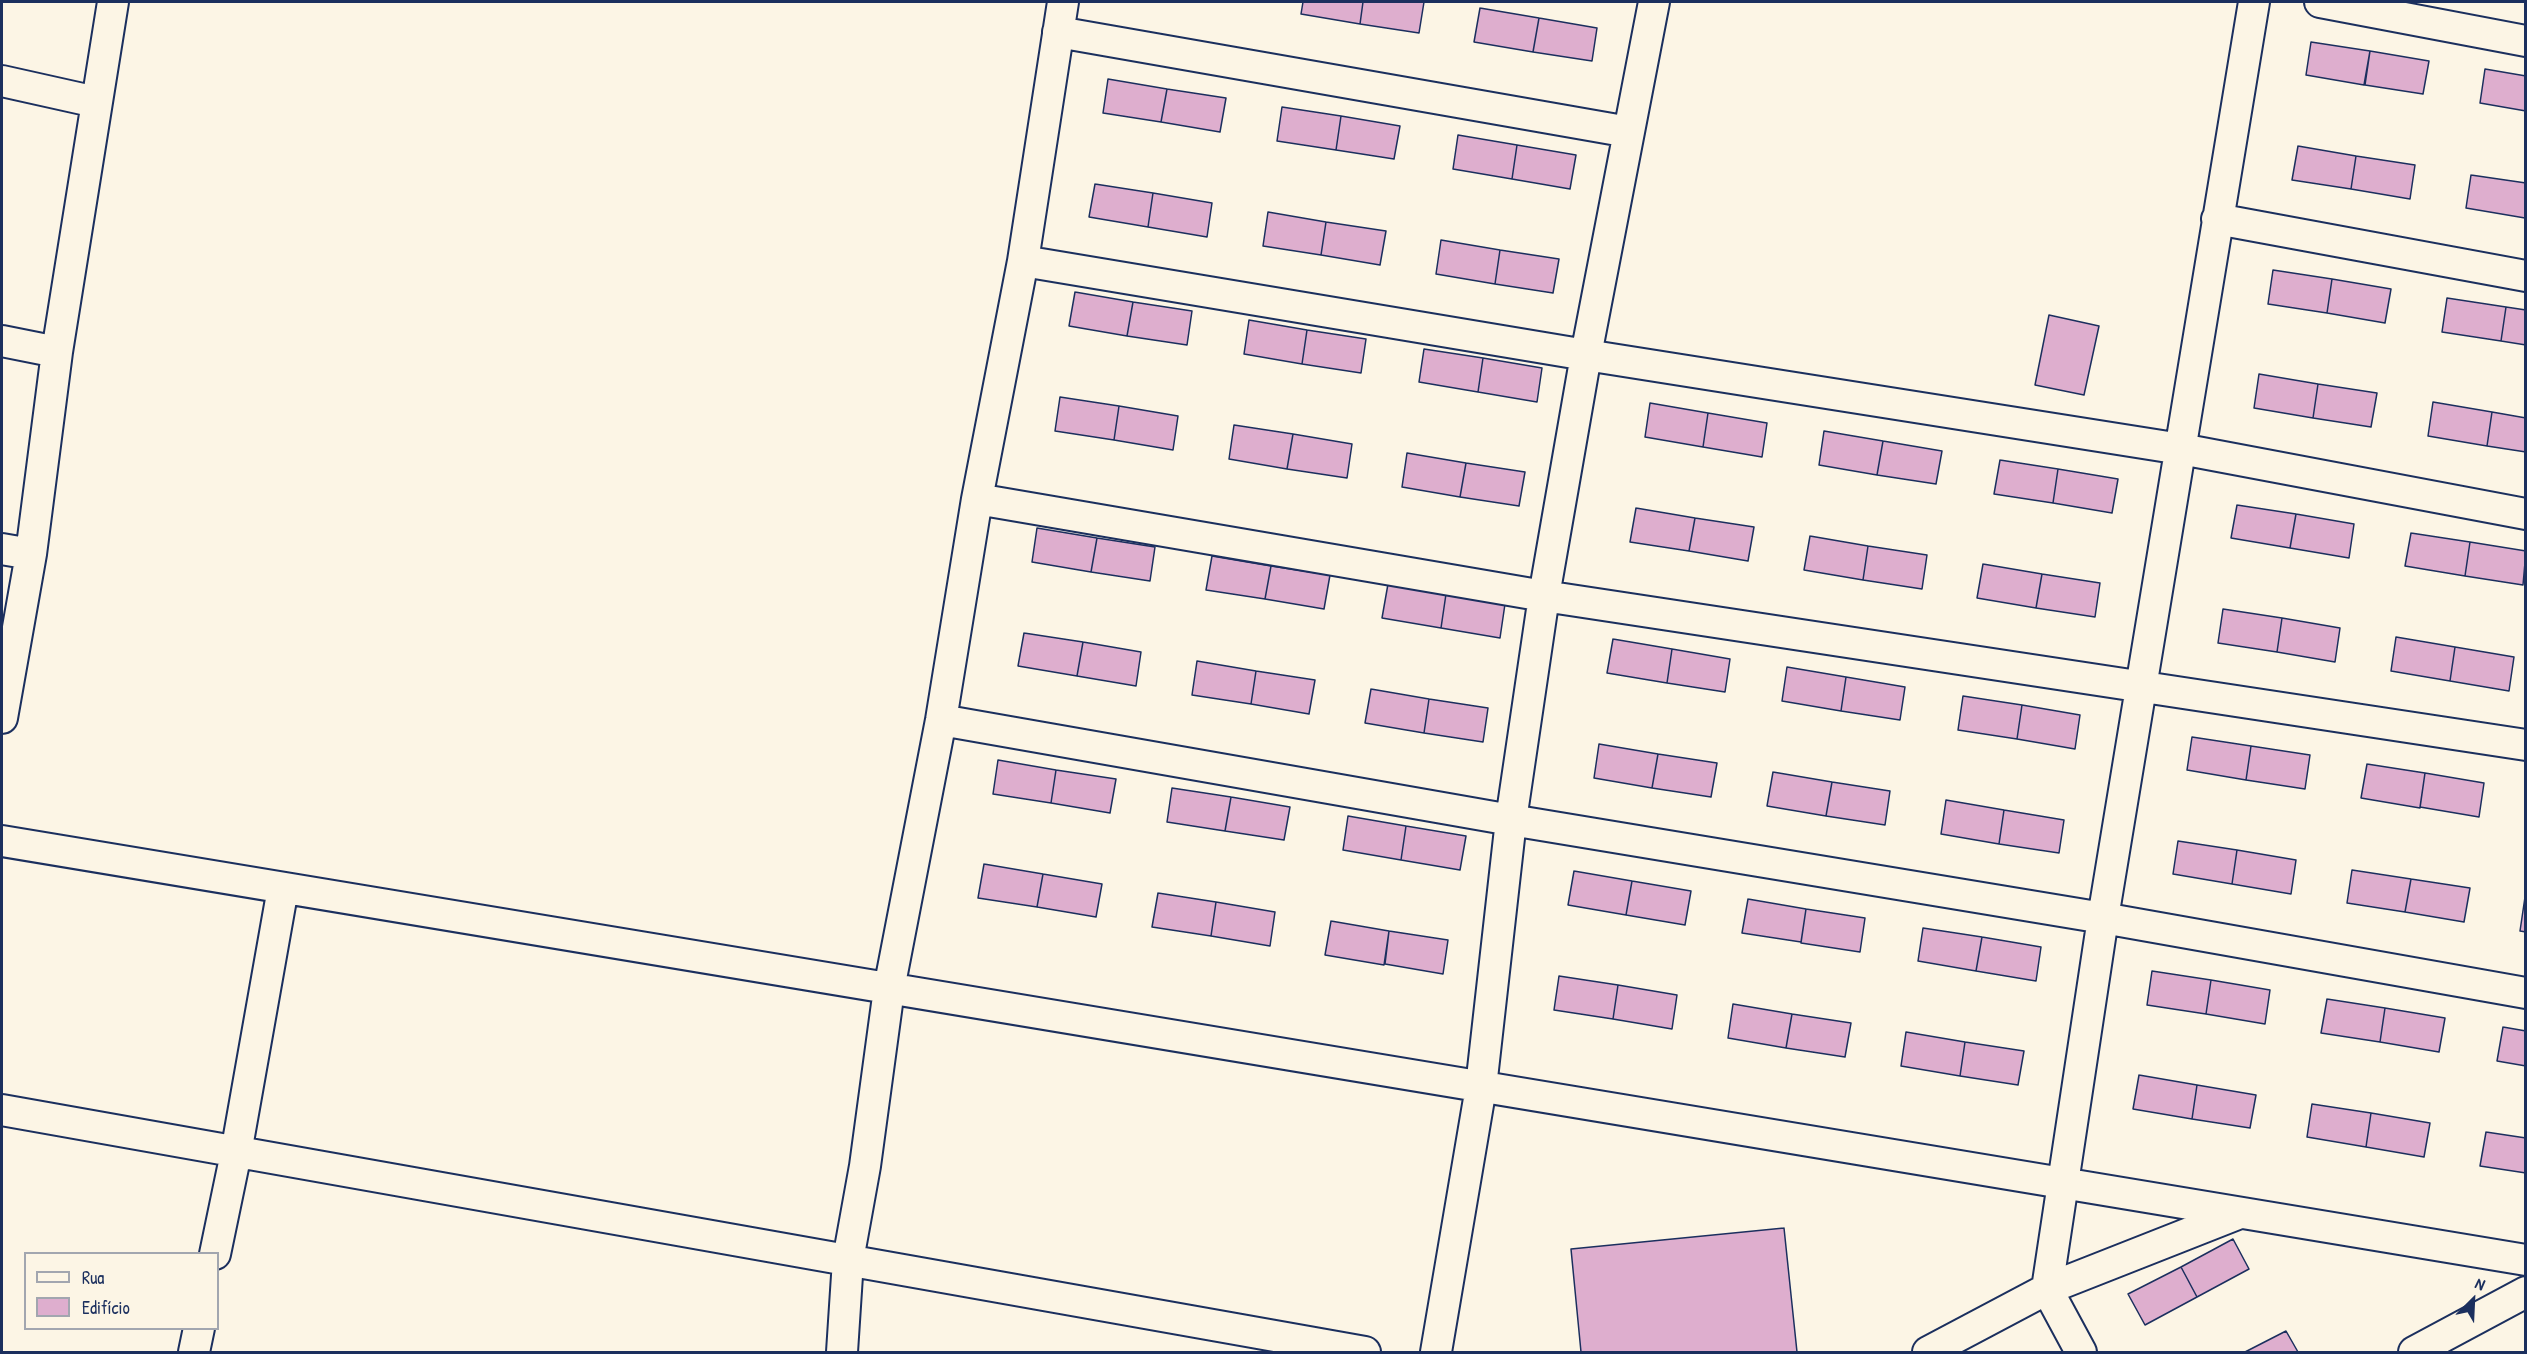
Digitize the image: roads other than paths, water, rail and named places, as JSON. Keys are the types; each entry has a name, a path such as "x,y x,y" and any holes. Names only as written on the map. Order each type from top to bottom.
{"street":[{"path":"2,718 31,554 57,352 113,2"},
{"path":"842,1353 848,1260 865,1166 890,989 941,720 977,499 1023,261 1063,2"},
{"path":"1436,1353 1481,1087 1511,820 1544,596 1586,355 1654,2"},
{"path":"2081,1353 2047,1289 2103,918 2254,2"},
{"path":"2320,2 2526,40"},
{"path":"1058,32 1629,132"},
{"path":"2,81 96,102"},
{"path":"2217,219 2526,276"},
{"path":"1023,261 1586,355 2181,449 2526,514"},
{"path":"2,341 57,352"},
{"path":"977,499 1544,596 2526,745"},
{"path":"2,549 31,554"},
{"path":"941,720 1511,820 2103,918 2526,993"},
{"path":"2,841 2526,1260"},
{"path":"215,1252 236,1153 283,888"},
{"path":"2,1110 1365,1353"},
{"path":"1928,1353 2047,1289 2241,1213"},
{"path":"2414,1353 2526,1292"},
{"path":"194,1353 199,1330"}]}
